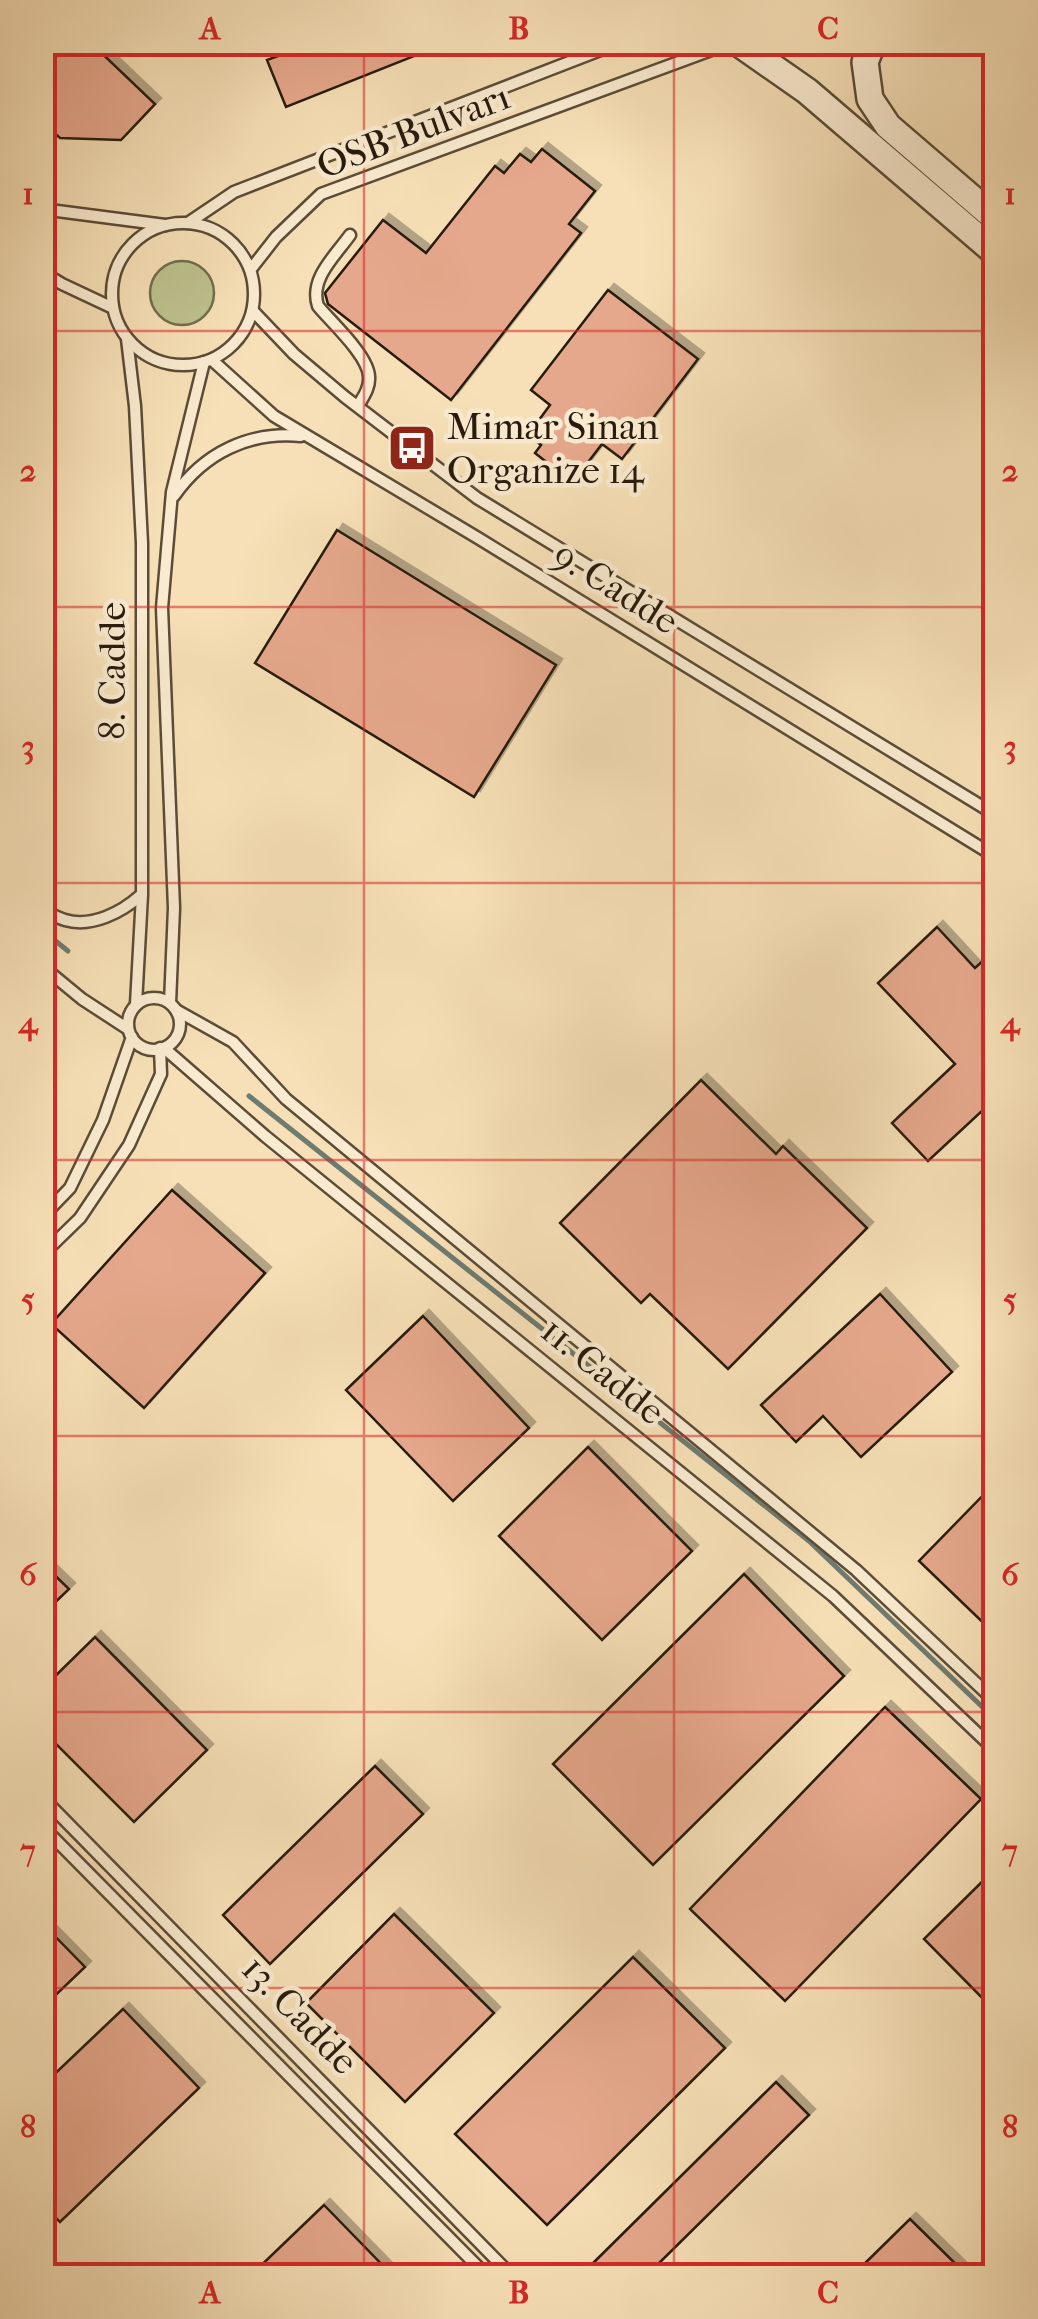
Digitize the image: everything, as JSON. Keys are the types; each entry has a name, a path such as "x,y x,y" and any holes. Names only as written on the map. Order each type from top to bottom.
{"street":[{"path":"735,42 807,90 996,253"},
{"path":"873,42 866,62 870,99 888,126 996,219"}],"lane":[{"name":"OSB Bulvarı","path":"188,223 234,192 621,42"},
{"name":"OSB Bulvarı","path":"250,269 276,237 321,194 735,42"},
{"path":"42,209 208,227 241,251 255,290 247,327 225,353 189,366 166,364 144,355 127,339 113,308 112,286 129,247 146,233 166,225"},
{"path":"350,236 317,281 314,295 318,306 370,373 368,388 358,406"},
{"path":"42,272 113,308"},
{"name":"9. Cadde","path":"253,311 294,354 477,498 996,815"},
{"name":"8. Cadde","path":"127,339 135,406 142,543 142,894 136,1004"},
{"name":"9. Cadde","path":"208,361 274,416 996,857"},
{"name":"8. Cadde","path":"173,1006 174,908 162,608 171,501 208,361"},
{"path":"171,501 194,472 223,450 256,438 306,436"},
{"path":"42,910 66,921 91,920 117,912 142,894"},
{"path":"42,966 130,1033 146,1048 162,1048 177,1036 180,1018 173,1006 153,998 136,1004 128,1020 130,1033 103,1120 70,1188 42,1217"},
{"name":"11. Cadde","path":"173,1006 233,1042 286,1099 856,1570 996,1702"},
{"path":"42,1255 80,1218 129,1145 161,1074 162,1048"},
{"name":"11. Cadde","path":"162,1048 265,1136 833,1596 996,1751"},
{"name":"13. Cadde","path":"42,1797 512,2276"},
{"name":"13. Cadde","path":"42,1826 487,2276"}],"green space":[{"path":"182,261 205,270 214,293 205,316 182,325 159,316 150,293 159,270"}],"building":[{"path":"70,42 90,42 155,104 121,140 60,138 42,122 42,72"},
{"path":"285,42 447,43 286,107 267,60 289,52"},
{"path":"542,149 595,191 569,224 581,233 451,400 328,304 325,293 383,220 426,253 495,166 504,173 520,154 531,162"},
{"path":"608,290 698,359 622,459 602,444 579,474 566,464 559,472 535,453 541,445 528,435 550,405 531,390"},
{"path":"337,530 556,665 474,797 255,663"},
{"path":"937,927 975,968 996,949 996,1098 928,1161 892,1123 955,1064 878,983"},
{"path":"701,1080 776,1154 783,1146 867,1228 728,1369 650,1294 641,1303 560,1223"},
{"path":"172,1190 265,1273 144,1408 51,1324"},
{"path":"880,1294 952,1372 861,1457 823,1416 796,1442 761,1405"},
{"path":"423,1316 529,1428 453,1501 346,1390"},
{"path":"588,1447 692,1551 602,1640 499,1536"},
{"path":"996,1482 996,1635 919,1561"},
{"path":"42,1563 69,1589 42,1615"},
{"path":"744,1574 844,1676 653,1865 553,1764"},
{"path":"95,1637 207,1750 134,1822 42,1730 42,1689"},
{"path":"885,1707 981,1799 785,2001 690,1909"},
{"path":"375,1766 423,1814 270,1964 223,1915"},
{"path":"996,1868 996,2012 924,1939"},
{"path":"394,1914 494,2013 405,2102 306,2003"},
{"path":"42,1923 85,1967 42,2008"},
{"path":"633,1957 725,2048 547,2225 455,2134"},
{"path":"123,2009 199,2088 60,2222 42,2205 42,2086"},
{"path":"776,2082 809,2115 646,2276 580,2276"},
{"path":"324,2205 393,2276 250,2276"},
{"path":"910,2219 968,2276 852,2276"}],"waterway":[{"path":"42,930 68,951"},
{"path":"249,1096 809,1541 996,1720"}],"place":[{"name":"Mimar Sinan Organize 14","path":"412,448"}]}
